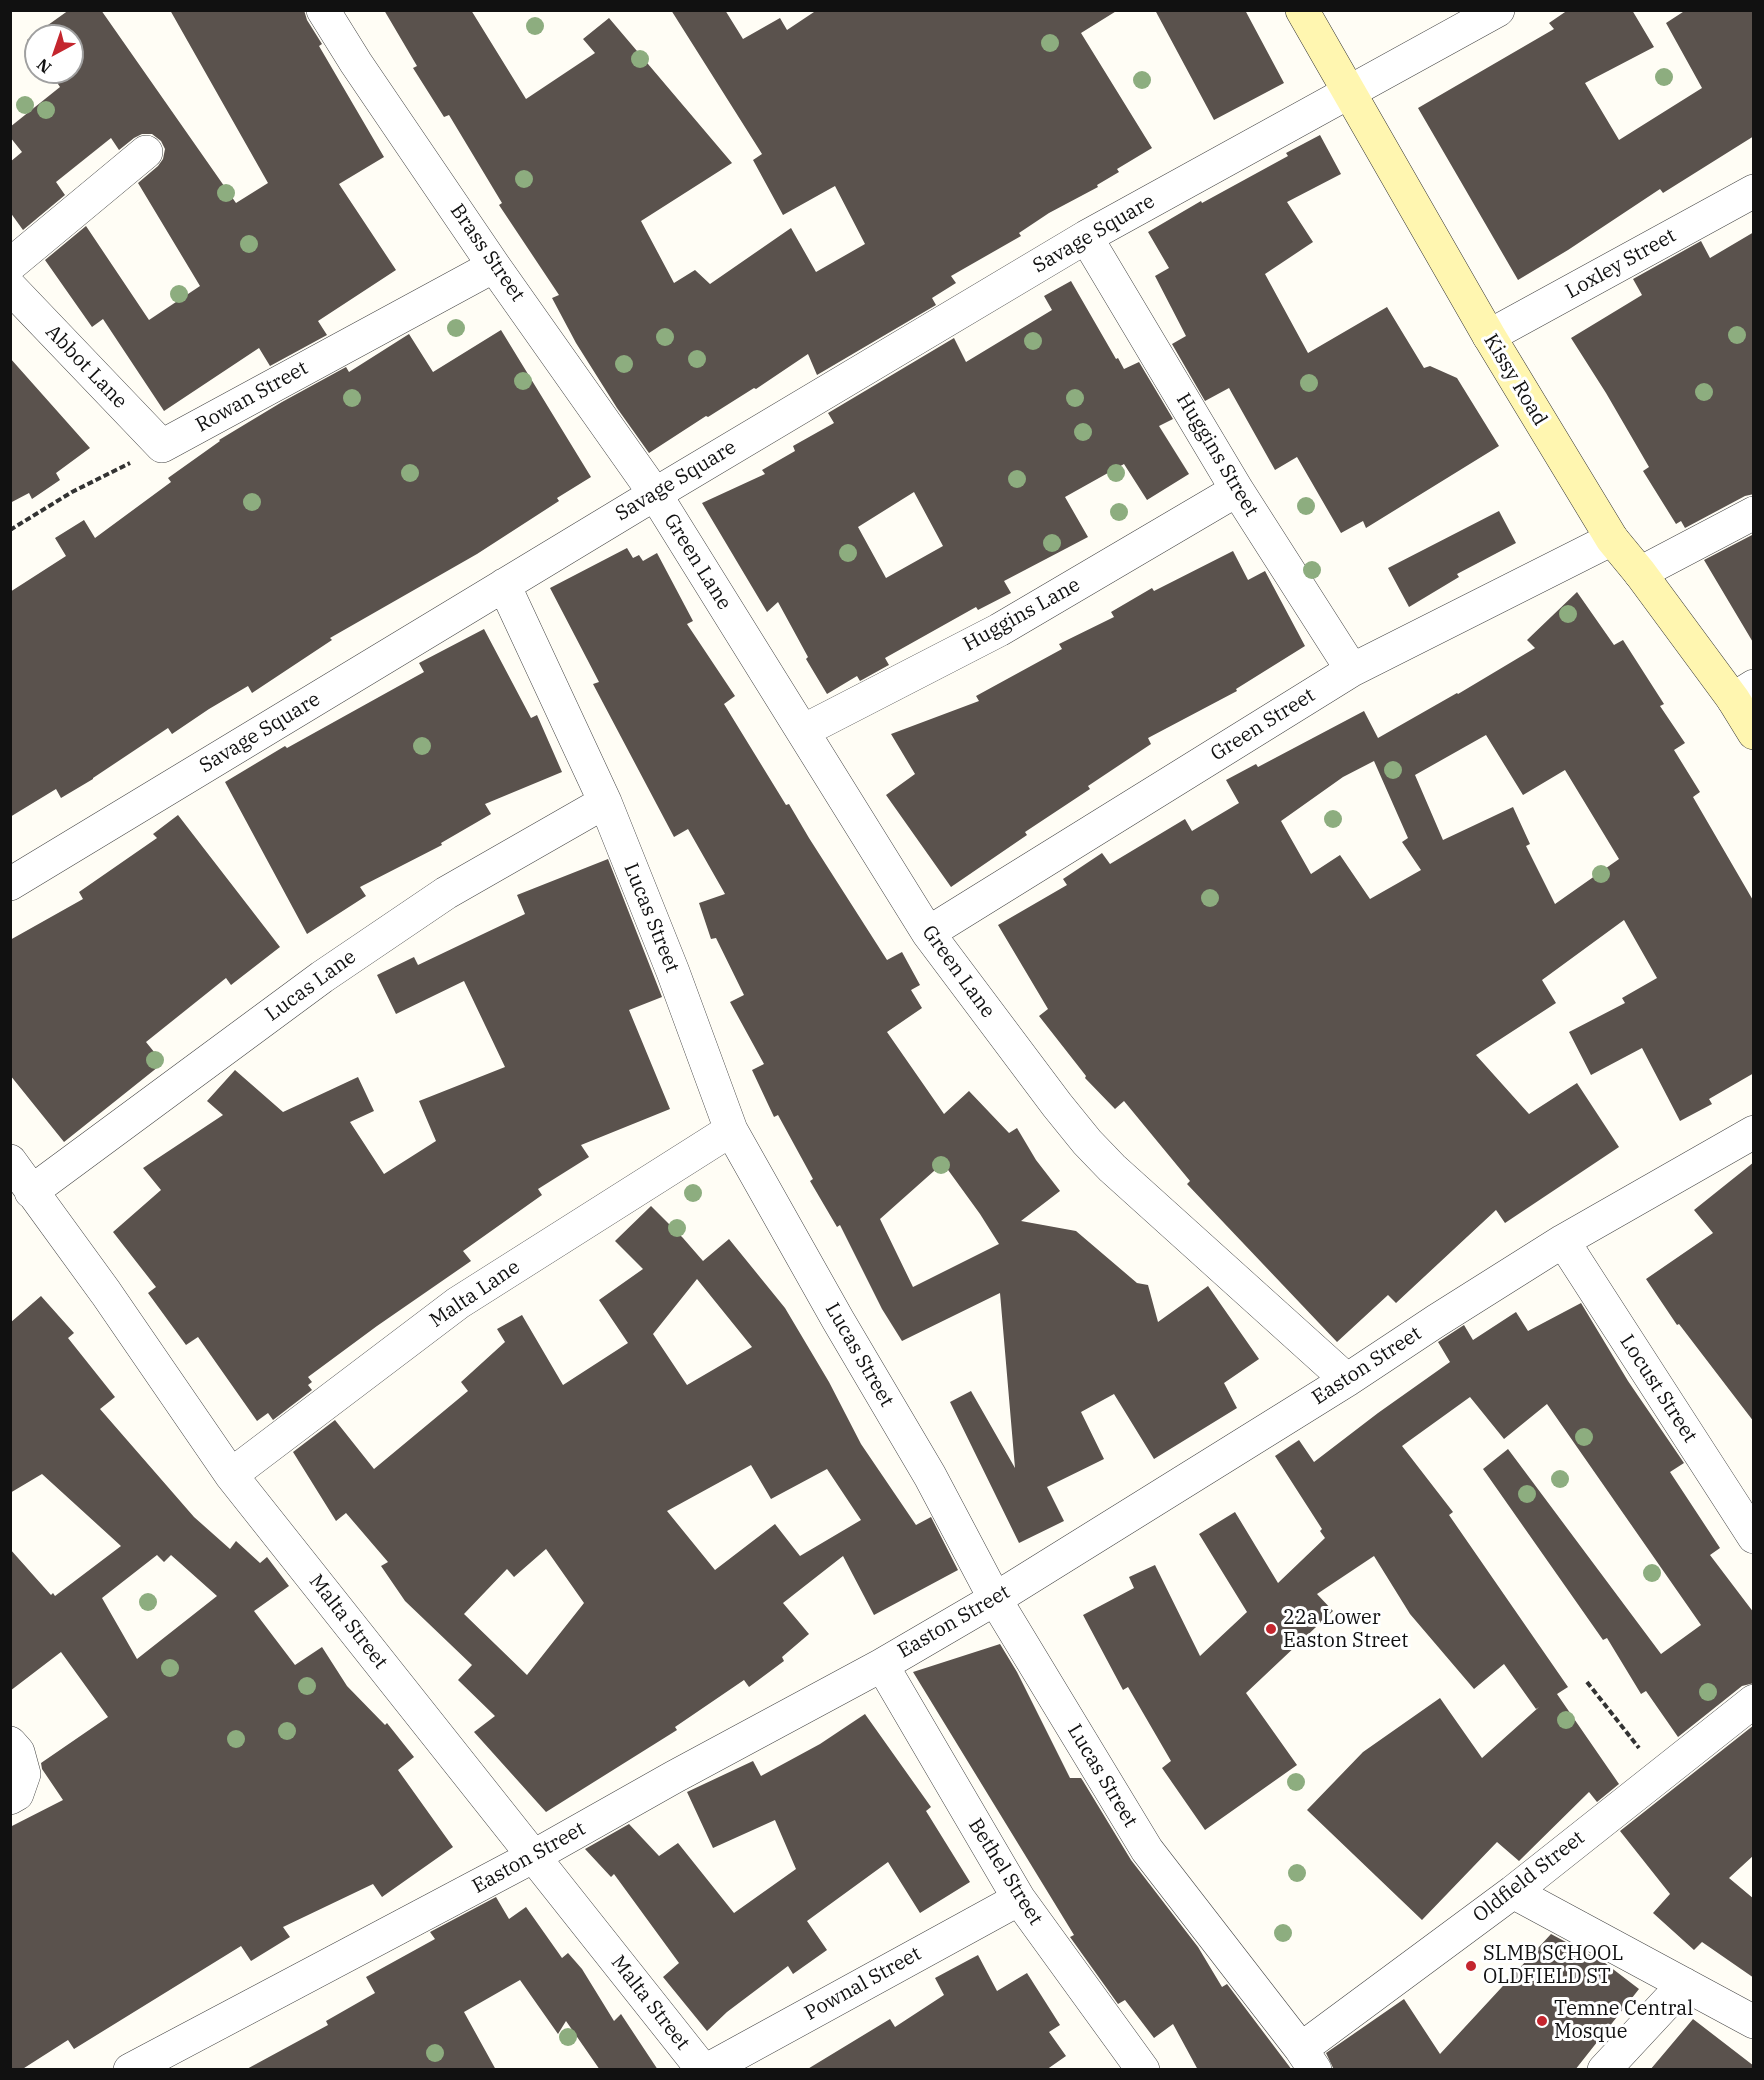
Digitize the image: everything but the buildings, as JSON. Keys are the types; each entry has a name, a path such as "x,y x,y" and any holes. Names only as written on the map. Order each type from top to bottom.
{"main road":[{"name":"Kissy Road","path":"1302,10 1489,336 1612,539 1743,693 1754,733"}],"street":[{"name":"Brass Street","path":"323,10 356,63 494,266 655,494"},
{"name":"Savage Square","path":"10,884 655,494 1086,237 1498,10"},
{"path":"10,266 146,152"},
{"name":"Loxley Street","path":"1489,336 1754,191"},
{"name":"Huggins Street","path":"1086,237 1237,490 1352,670"},
{"name":"Rowan Street","path":"162,446 494,266"},
{"name":"Abbot Lane","path":"10,287 162,446"},
{"name":"Huggins Lane","path":"803,730 999,630 1237,490"},
{"name":"Green Lane","path":"655,494 928,933 1057,1105 1087,1142 1120,1175 1347,1380"},
{"path":"1640,573 1754,513"},
{"name":"Green Street","path":"928,933 1352,670 1612,539"},
{"name":"Lucas Street","path":"504,585 604,802 673,972 730,1130 930,1476 995,1599 1147,1850 1308,2059"},
{"name":"Lucas Lane","path":"31,1192 322,977 446,893 604,802"},
{"name":"Malta Lane","path":"231,1475 458,1303 730,1130"},
{"name":"Easton Street","path":"130,2070 534,1856 674,1777 882,1665 995,1599 1347,1380 1563,1241 1754,1132"},
{"name":"Malta Street","path":"10,1161 106,1293 231,1475 705,2070"},
{"name":"Locust Street","path":"1563,1241 1754,1537"},
{"name":"Bethel Street","path":"882,1665 1019,1899 1143,2070"},
{"name":"Oldfield Street","path":"1308,2059 1660,1774 1754,1701"},
{"path":"10,1743 18,1752 24,1774 17,1794 10,1798"},
{"path":"1513,1892 1754,2022"},
{"name":"Pownal Street","path":"705,2070 1019,1899"},
{"path":"1604,2070 1684,1984"}],"path":[{"path":"10,530 72,492 162,446"},
{"path":"1587,1682 1660,1774"}],"place":[{"name":"22a Lower Easton Street","path":"1271,1629"},
{"name":"SLMB SCHOOL OLDFIELD ST","path":"1471,1966"},
{"name":"Temne Central Mosque","path":"1542,2021"}]}
